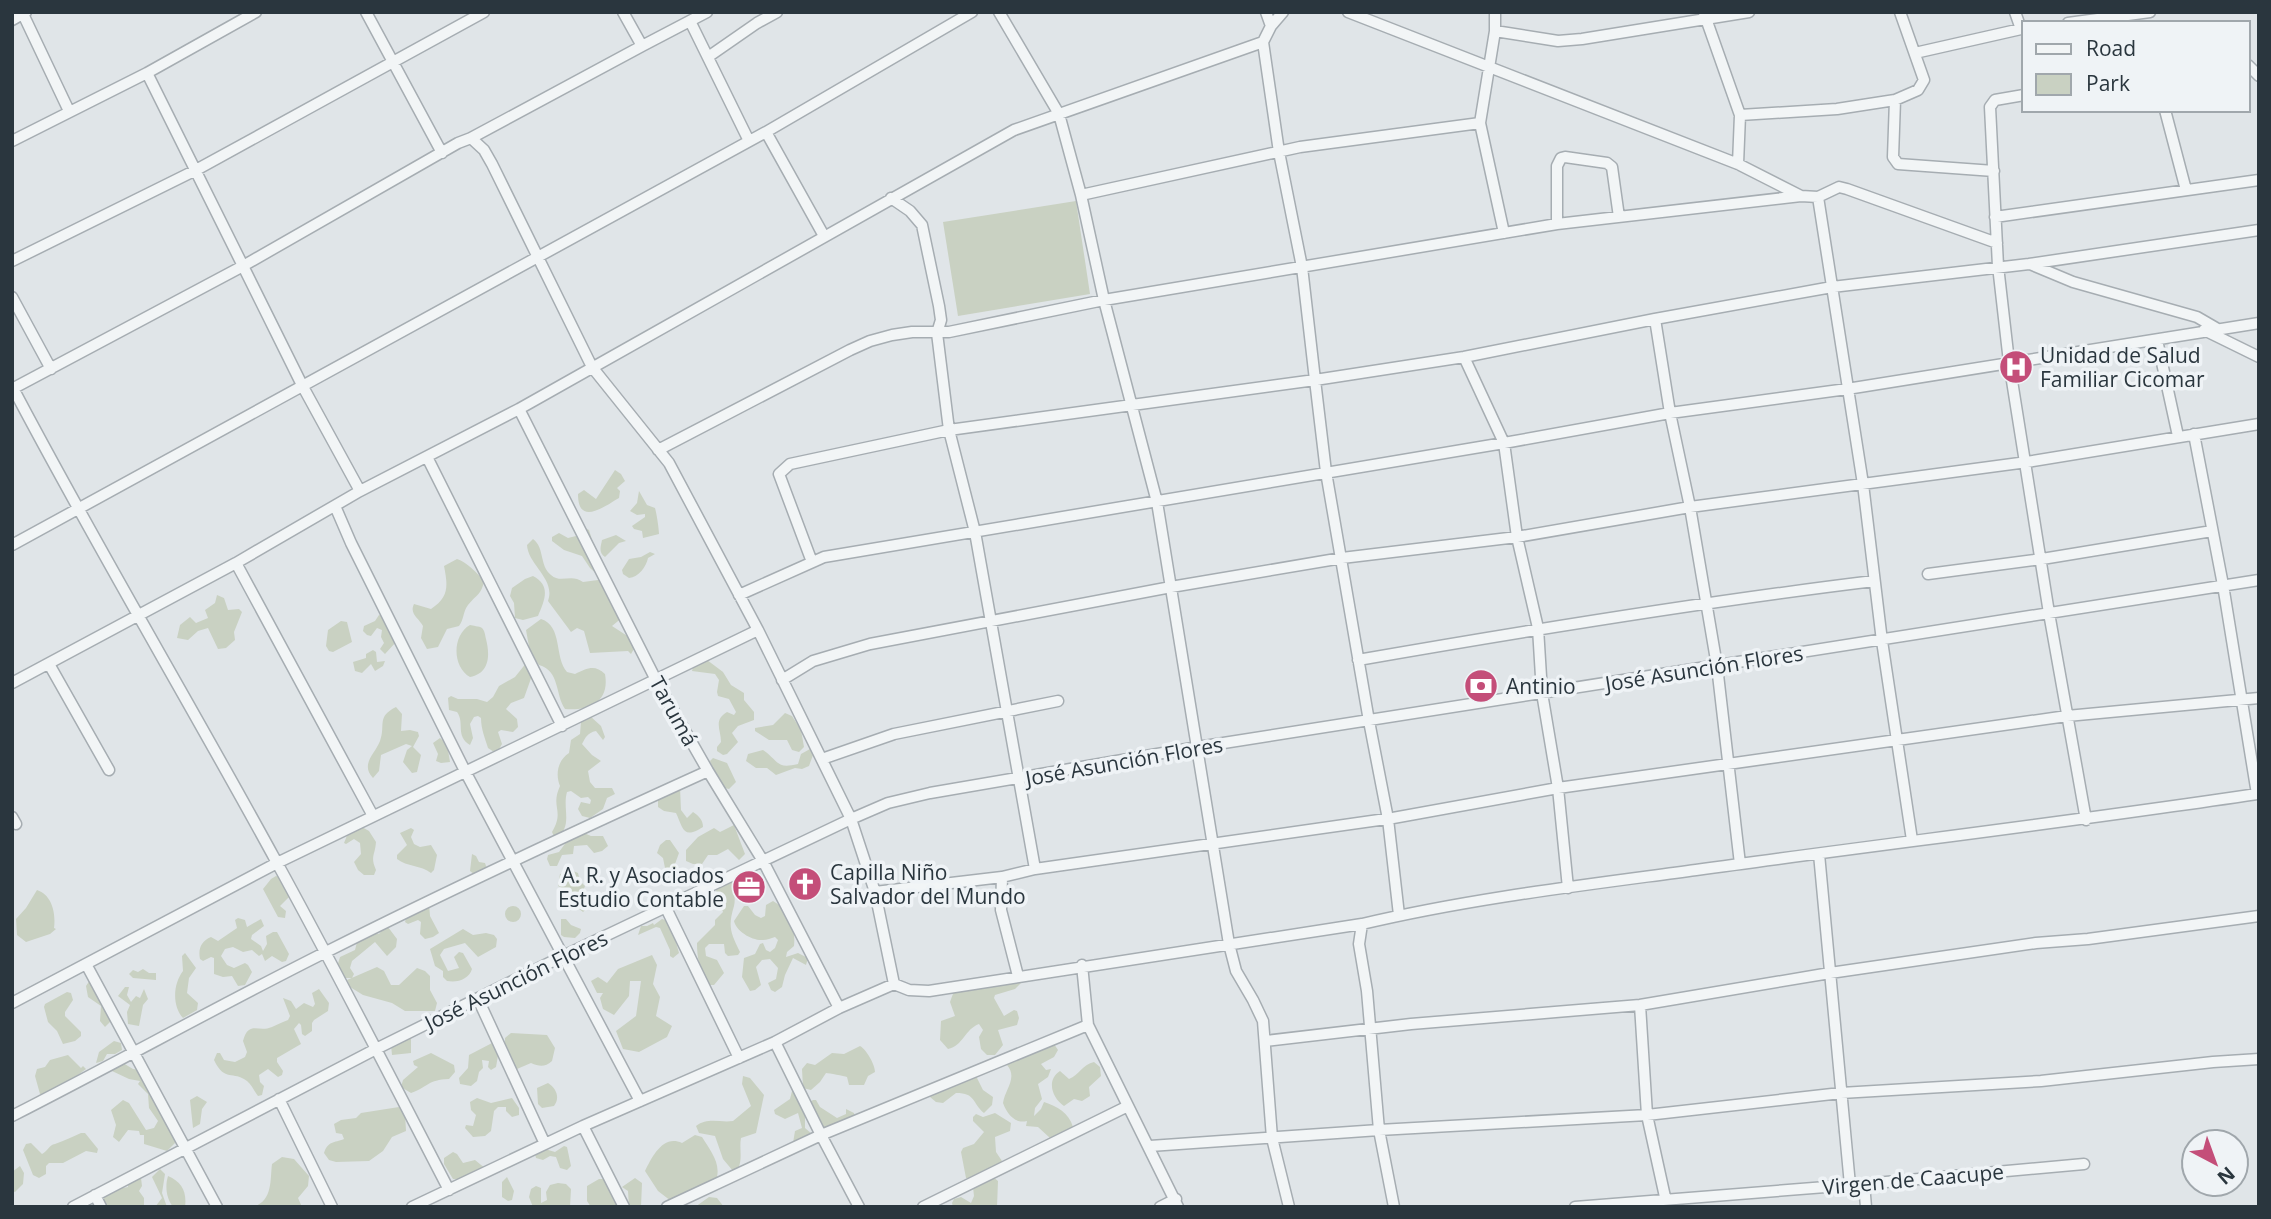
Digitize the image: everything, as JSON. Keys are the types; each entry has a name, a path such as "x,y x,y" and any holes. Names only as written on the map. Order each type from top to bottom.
{"street":[{"path":"12,141 146,73 256,12"},
{"path":"366,12 442,153"},
{"path":"12,261 196,170 484,12"},
{"path":"623,12 642,46"},
{"path":"449,1190 277,863 13,389 243,266 442,153 706,12"},
{"path":"708,57 777,12"},
{"path":"12,545 766,132 972,12"},
{"path":"999,12 1059,114 1082,195 1104,300 1157,502 1229,944 1236,971 1263,1021 1272,1138 1289,1207"},
{"path":"1266,12 1271,26"},
{"path":"1283,12 1271,26 1263,42 1279,152 1302,267 1326,471 1388,818 1399,915"},
{"path":"1348,12 1738,164 1801,196"},
{"path":"1494,12 1495,31 1480,123 1504,233"},
{"path":"1495,31 1558,41 1582,39 1705,15 1749,12"},
{"path":"1740,115 1837,109 1895,100 1918,90 1924,80 1900,12"},
{"path":"2088,21 2150,12"},
{"path":"12,20 25,13 69,111"},
{"path":"1705,15 1740,115 1738,164"},
{"path":"690,21 749,141"},
{"path":"1915,53 2022,28"},
{"path":"12,683 236,563 360,491 519,409 1014,130 1263,42"},
{"path":"146,73 302,385 360,491"},
{"path":"2022,95 1995,100 1990,107 1998,266 2009,362 2027,462 2049,614 2086,820"},
{"path":"1895,100 1893,157 1898,164 1994,172"},
{"path":"2166,112 2186,190"},
{"path":"1082,195 1279,152 1480,123"},
{"path":"766,132 824,236"},
{"path":"471,138 484,150 492,164 592,367 669,463 758,630 851,819 875,892 894,984"},
{"path":"1557,224 1557,166 1561,158 1565,157 1607,163 1612,167 1619,217"},
{"path":"1995,217 2259,180"},
{"path":"658,450 870,341 912,332 937,333 1104,300 1557,224 1801,196 1818,197 1839,187 1997,243"},
{"path":"1818,197 1863,484 1882,641 1912,840"},
{"path":"891,198 910,211 922,225 941,320 937,333 948,430 975,532 1035,869"},
{"path":"812,562 779,474 790,464 948,430 1132,407 1464,357 1832,287 2029,264 2259,230"},
{"path":"2029,264 2073,282 2197,317 2217,328"},
{"path":"12,297 51,369"},
{"path":"1655,319 1717,666 1740,864"},
{"path":"739,595 824,557 1670,413 1847,389 2259,323"},
{"path":"2204,330 2259,357"},
{"path":"2157,340 2178,436"},
{"path":"1464,357 1504,443 1517,537 1538,628 1542,693 1558,788 1568,888"},
{"name":"Tarumá","path":"519,409 656,680 763,861 839,1008"},
{"path":"782,680 813,661 870,643 1171,587 1342,558 1517,537 1690,507 2027,462 2259,424"},
{"path":"416,1206 583,1126 775,1042 839,1008 894,984 909,990 929,991 1082,965 1362,924 1399,915 1568,888 1912,840 2258,797 2223,585 2194,434"},
{"path":"427,457 562,726"},
{"path":"335,506 466,773 640,1101"},
{"path":"1928,574 2042,559 2212,531"},
{"path":"236,563 373,816"},
{"name":"José Asunción Flores","path":"73,1207 376,1049 563,956 888,803 930,793 1198,747 2259,580"},
{"path":"1358,660 1706,602 1874,581"},
{"path":"12,1003 277,863 758,630"},
{"path":"49,664 109,770"},
{"path":"875,892 1002,877 1035,869 1388,818 1558,788 2067,716 2259,698"},
{"path":"822,760 894,734 1058,701"},
{"path":"12,1116 325,953 513,859 708,771"},
{"path":"1819,854 1850,1185"},
{"path":"1002,877 1000,910 1018,976"},
{"path":"666,908 739,1058"},
{"path":"1265,1041 1640,1005 1830,973 2036,943 2088,939 2259,916"},
{"path":"1362,924 1359,944 1371,1029 1379,1130 1394,1207"},
{"path":"86,964 217,1207"},
{"path":"1082,965 1088,1025 1177,1203 1160,1207"},
{"path":"478,999 545,1144"},
{"path":"1640,1005 1647,1115 1666,1204"},
{"path":"667,1207 821,1135 1088,1025"},
{"path":"775,1042 859,1207"},
{"path":"1150,1146 1647,1115 1841,1093 2041,1081 2259,1059"},
{"path":"279,1099 332,1207"},
{"path":"923,1207 1128,1106"},
{"path":"583,1126 624,1207"},
{"name":"Virgen de Caacupe","path":"1574,1207 1666,1204 2084,1164"},
{"path":"1864,1184 1866,1207"},
{"path":"95,1195 101,1207"}],"green space":[{"path":"1076,201 1090,294 958,316 943,222"},
{"path":"615,470 625,481 617,488 620,491 619,498 600,509 587,512 582,510 578,494 584,490 596,499"},
{"path":"639,491 647,505 655,508 659,534 643,538 642,531 632,526 645,517 645,514 637,515 630,511 637,503"},
{"path":"583,527 589,530 605,570 599,576 582,556 564,550 552,541 552,537 559,533 568,538 576,536 583,542"},
{"path":"616,535 626,541 619,543 605,557 601,551 602,540"},
{"path":"533,539 539,547 547,571 555,578 574,578 583,582 598,580 607,583 623,617 612,626 632,639 635,647 631,654 628,651 590,653 584,631 577,628 571,632 548,601 548,586 527,545"},
{"path":"650,552 655,554 648,558 639,574 629,578 623,574 622,570 629,559"},
{"path":"457,559 484,581 483,585 466,607 459,626 447,629 438,647 427,649 421,638 423,626 414,613 414,604 431,609 437,605 446,590 444,566"},
{"path":"533,576 545,589 538,616 523,620 515,618 514,603 510,596 512,588"},
{"path":"217,595 224,598 228,610 239,609 242,612 234,632 235,640 226,648 218,649 208,628 198,631 188,640 177,638 180,625 190,617 196,623 208,618 205,610 215,603"},
{"path":"379,615 383,616 396,642 385,654 380,649 384,643 382,630 377,628 371,636 363,631 364,626 375,621"},
{"path":"541,619 553,628 567,672 575,674 594,668 605,674 604,692 596,703 582,708 565,709 551,672 539,665 530,652 526,630"},
{"path":"341,621 347,622 352,642 333,652 329,651 326,646 328,630"},
{"path":"470,625 483,629 488,651 485,667 477,675 470,677 457,659 457,643"},
{"path":"373,650 376,652 377,662 385,661 383,666 375,671 371,664 362,673 355,671 353,662 366,658 366,654"},
{"path":"707,660 723,672 731,685 744,693 744,700 754,712 754,720 738,726 732,733 738,742 723,755 717,751 721,742 720,718 727,712 734,715 736,712 729,699 718,696 719,680 715,674 692,671 693,667"},
{"path":"527,662 534,670 524,698 511,703 506,709 517,719 518,727 513,732 498,732 502,744 498,751 494,752 488,748 481,718 474,717 470,724 473,738 470,745 461,734 457,712 449,710 448,698 451,696 487,702 499,686 515,677"},
{"path":"396,707 402,714 401,731 418,732 419,736 413,747 421,755 417,772 412,773 403,762 407,750 412,746 406,744 381,755 379,771 373,778 368,764 380,741 384,718"},
{"path":"785,713 792,716 801,730 804,747 799,752 792,750 787,740 769,740 755,731 755,728 773,725"},
{"path":"590,716 601,726 605,737 603,740 596,731 587,736 582,744 601,761 588,771 590,782 595,788 612,788 615,794 607,798 603,809 590,818 582,816 578,809 581,802 590,804 591,800 588,797 581,798 571,791 567,792 566,823 561,834 555,839 552,832 558,814 558,768 569,753 571,740 580,734 581,722"},
{"path":"440,738 447,744 450,762 436,761 438,754 433,743"},
{"path":"810,749 813,755 809,766 776,775 767,768 756,768 746,761 748,754 763,750 782,765 798,764 801,754"},
{"path":"713,758 727,763 736,782 729,789 725,788 713,767 710,761"},
{"path":"680,787 681,810 687,818 693,812 702,822 703,827 696,831 688,832 682,827 676,813 658,807 658,799"},
{"path":"734,825 745,854 739,860 728,849 717,855 708,855 702,864 686,861 686,850 698,837 714,828 720,832"},
{"path":"362,827 369,831 376,842 374,875 364,875 354,862 361,854 360,843 354,839 344,843 348,833"},
{"path":"411,828 414,830 411,837 414,844 420,847 431,845 437,855 431,873 397,859 397,855 407,845 400,833"},
{"path":"584,833 603,836 608,846 594,853 587,845 574,846 573,854 562,855 557,866 550,866 548,855 559,852 570,837"},
{"path":"666,840 670,840 679,853 675,864 686,876 683,881 680,882 666,873 663,858 657,853"},
{"path":"472,854 479,862 485,863 487,869 475,875 470,871"},
{"path":"571,870 578,873 585,886 581,897 587,901 589,907 583,912 574,905 571,893 558,886 560,874"},
{"path":"276,876 291,895 280,906 286,911 285,918 278,917 263,889"},
{"path":"728,879 735,882 731,924 732,934 740,952 738,955 728,956 724,944 709,944 705,948 706,956 717,960 724,973 714,985 706,985 699,964 697,943 715,925 715,920 723,912 715,887"},
{"path":"37,890 49,900 56,929 50,934 26,942 17,935 16,919"},
{"path":"773,901 787,914 794,933 794,946 787,952 786,957 798,953 808,958 806,965 793,958 782,987 775,992 768,983 776,979 778,968 770,959 762,960 756,967 761,985 750,991 742,977 744,958 755,954 763,943 770,952 778,940 775,937 759,940 750,937 741,932 734,921 744,906 748,906 761,918 765,916 766,905"},
{"path":"429,904 430,916 439,933 425,939 420,934 421,922 405,922 406,918"},
{"path":"513,906 519,908 519,920 513,922 507,920 505,914 507,908"},
{"path":"261,919 264,926 252,935 251,939 261,946 263,951 267,944 266,936 277,932 289,954 286,961 282,962 272,956 265,961 262,954 259,956 252,950 243,952 233,947 225,949 221,956 227,965 234,968 245,963 252,972 245,985 238,986 232,976 214,974 214,958 203,961 199,952 203,943 211,937 218,941 237,928 235,920 245,920 247,927"},
{"path":"561,919 566,919 571,925 581,929 575,938 561,935"},
{"path":"662,919 668,921 677,945 679,953 673,958 660,928 656,927 638,935 641,926 654,925"},
{"path":"384,927 388,927 397,939 396,947 387,956 375,942 352,961 352,978 344,978 336,970 340,957 355,950 357,942 371,932 379,934"},
{"path":"463,929 473,935 494,935 497,939 496,947 478,957 465,943 444,949 440,955 448,971 459,968 454,957 459,952 463,953 472,969 462,979 447,981 443,977 443,971 435,966 430,949"},
{"path":"185,953 196,968 189,978 187,993 198,1003 197,1010 183,1018 179,1013 175,995 177,982 183,971 182,956"},
{"path":"652,955 657,965 653,984 660,997 656,1016 672,1026 667,1037 639,1052 623,1049 616,1031 636,1016 641,981 630,981 629,996 614,1015 603,1009 600,998 603,993 597,993 591,981 598,977 607,983 618,969"},
{"path":"377,967 384,971 391,985 399,985 417,968 425,971 430,976 430,990 437,1003 435,1011 405,1011 392,1003 363,995 350,987 347,980"},
{"path":"143,969 156,973 156,980 133,978 129,974 133,970 138,972"},
{"path":"90,980 113,1019 105,1027 100,1021 101,1006 88,997 86,986"},
{"path":"1021,980 1015,989 995,995 994,998 1004,1016 1014,1010 1019,1018 1017,1025 998,1030 1003,1045 995,1055 987,1055 981,1049 979,1037 983,1030 979,1024 953,1047 948,1049 940,1040 941,1021 955,1016 950,1002 954,991"},
{"path":"125,987 129,987 127,995 131,1002 136,996 140,998 144,989 148,999 143,1005 139,1026 128,1024 127,1012 130,1005 118,996"},
{"path":"319,989 329,1003 328,1011 314,1020 312,1031 305,1036 299,1023 294,1029 301,1044 277,1058 282,1075 278,1077 268,1069 259,1075 264,1086 262,1095 258,1096 247,1081 226,1074 218,1067 214,1060 217,1053 220,1053 224,1060 235,1062 245,1057 247,1052 243,1041 248,1031 267,1028 288,1020 290,1016 283,998 291,1001 296,1009 304,1003 313,1007 315,1004 312,993"},
{"path":"67,992 71,993 73,1000 65,1016 81,1032 81,1036 75,1041 63,1044 57,1031 48,1022 44,1007"},
{"path":"511,1033 547,1035 555,1048 552,1061 542,1066 531,1063 517,1069 509,1067 505,1061 505,1038"},
{"path":"411,1036 411,1053 392,1055 391,1045"},
{"path":"114,1041 121,1043 122,1050 107,1054 103,1061 96,1063 99,1052"},
{"path":"494,1042 499,1050 496,1067 491,1070 488,1067 489,1061 482,1060 483,1068 477,1081 471,1086 460,1084 459,1078 468,1068 469,1055"},
{"path":"1054,1044 1058,1050 1054,1057 1041,1064 1046,1070 1051,1069 1048,1077 1038,1084 1042,1099 1035,1108 1034,1116 1044,1102 1062,1111 1073,1127 1058,1137 1050,1138 1038,1127 1026,1126 1027,1121 1012,1117 1003,1103 1011,1079 1008,1057 1030,1054 1039,1047"},
{"path":"860,1046 870,1058 875,1072 868,1076 864,1085 849,1085 847,1077 826,1073 811,1090 803,1088 802,1069 807,1063 815,1065 832,1053 844,1054"},
{"path":"431,1053 454,1065 455,1072 449,1079 432,1082 411,1093 401,1087 403,1080 418,1067 413,1061"},
{"path":"68,1055 81,1068 83,1066 86,1069 48,1097 40,1094 35,1076 37,1069 45,1067 50,1060"},
{"path":"1094,1062 1100,1067 1101,1076 1089,1087 1090,1096 1082,1101 1074,1099 1064,1106 1054,1094 1053,1079 1060,1071 1069,1079"},
{"path":"123,1063 141,1070 160,1090 178,1140 167,1151 144,1144 144,1135 140,1135 139,1131 128,1130 119,1142 113,1137 116,1125 111,1110 123,1100 129,1103 146,1130 154,1128 158,1121 149,1108 148,1094 138,1084 140,1081 112,1071 114,1065"},
{"path":"975,1074 983,1090 993,1097 992,1105 984,1113 973,1099 962,1093 956,1093 943,1103 930,1097 930,1093"},
{"path":"743,1076 750,1078 764,1095 756,1133 741,1138 741,1157 738,1169 733,1171 723,1159 715,1136 699,1133 696,1126 710,1121 733,1121 751,1106 742,1084"},
{"path":"548,1083 555,1091 557,1100 554,1106 542,1108 538,1104 537,1088"},
{"path":"793,1087 803,1097 801,1108 805,1115 805,1128 812,1134 797,1145 793,1143 795,1131 802,1128 798,1113 785,1119 775,1114 774,1110 790,1099"},
{"path":"197,1096 207,1102 202,1109 200,1124 193,1128 190,1100"},
{"path":"477,1098 491,1103 512,1098 519,1108 519,1115 512,1117 506,1107 498,1107 494,1111 491,1131 485,1136 473,1137 465,1128 466,1125 473,1126 476,1115 471,1110 470,1102"},
{"path":"813,1100 837,1118 846,1114 846,1109 854,1113 855,1117 830,1130 818,1127 810,1102"},
{"path":"399,1107 405,1113 406,1131 392,1137 383,1151 369,1161 336,1162 329,1160 324,1153 329,1144 344,1139 342,1134 336,1133 334,1124 356,1118 361,1113"},
{"path":"995,1113 1011,1123 1010,1131 995,1137 1001,1166 971,1179 966,1178 961,1152 963,1148 974,1144 984,1132 973,1121 973,1117 976,1114 983,1117"},
{"path":"85,1133 98,1149 97,1153 86,1151 63,1163 49,1163 46,1166 46,1174 39,1178 33,1175 23,1150 26,1144 31,1143 42,1154 53,1145"},
{"path":"695,1135 702,1137 714,1157 716,1180 671,1201 658,1191 645,1171 664,1144 675,1141 682,1143"},
{"path":"567,1147 571,1166 567,1170 560,1168 556,1157 550,1156 543,1160 536,1158 535,1154 545,1149 555,1152"},
{"path":"453,1152 463,1163 475,1160 486,1169 453,1179 444,1164 444,1158"},
{"path":"282,1157 294,1159 309,1176 308,1186 298,1198 302,1207 252,1207 267,1195 272,1164"},
{"path":"20,1166 24,1173 23,1184 15,1192 12,1191 12,1172"},
{"path":"160,1169 165,1174 162,1193 167,1207 155,1207 162,1198 152,1177"},
{"path":"168,1176 182,1188 185,1207 173,1207 169,1200"},
{"path":"992,1176 998,1181 997,1207 953,1207 954,1199 961,1197 971,1203 974,1196 973,1187"},
{"path":"507,1177 514,1191 512,1200 508,1201 502,1197 502,1182"},
{"path":"141,1178 142,1186 139,1191 144,1198 144,1205 100,1207 107,1191 128,1187 128,1183"},
{"path":"635,1178 642,1183 641,1207 629,1207 628,1191 622,1187"},
{"path":"599,1179 607,1179 619,1207 591,1207 587,1201 587,1186"},
{"path":"566,1184 571,1189 570,1207 533,1207 529,1197 531,1189 536,1186 541,1188 541,1203 547,1200 546,1192 550,1185"},
{"path":"709,1197 717,1198 724,1207 695,1207"}],"place":[{"name":"Unidad de Salud Familiar Cicomar","path":"2016,367"},
{"name":"Antinio","path":"1481,686"},
{"name":"Capilla Niño Salvador del Mundo","path":"805,884"},
{"name":"A. R. y Asociados Estudio Contable","path":"749,887"}]}
